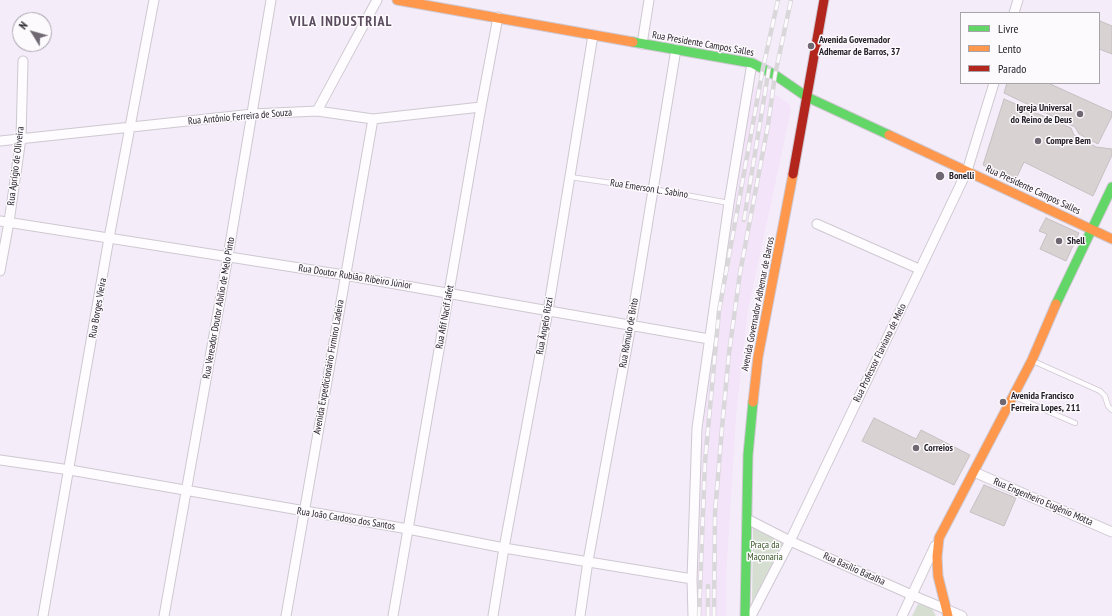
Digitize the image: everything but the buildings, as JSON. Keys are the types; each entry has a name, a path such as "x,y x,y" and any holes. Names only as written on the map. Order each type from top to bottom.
{"main road":[{"name":"Rua Presidente Campos Salles","path":"397,0 752,62 775,75 807,97 1112,239"},
{"name":"Avenida Governador Adhemar de Barros","path":"745,616 748,455 758,357 784,227 824,0"},
{"path":"947,612 938,576 937,557 939,538 1032,360 1063,287 1112,187"}],"street":[{"name":"Rua Borges Vieira","path":"43,616 70,470 129,128 154,0"},
{"name":"Rua Vereador Doutor Abílio de Melo Pinto","path":"164,616 272,0"},
{"path":"317,111 377,0"},
{"path":"642,44 649,0"},
{"path":"1014,12 1018,0"},
{"name":"Rua Afif Nacif Jafet","path":"393,616 480,107 498,17"},
{"name":"Rua Ângelo Rizzi","path":"493,616 504,548 548,311 593,35"},
{"name":"Rua Rômulo de Brito","path":"580,616 588,561 631,325 676,49"},
{"name":"Rua Aprígio de Oliveira","path":"0,271 4,221 21,138 23,60"},
{"path":"692,616 697,428 729,203 752,62"},
{"name":"Rua Professor Flaviano de Melo","path":"751,616 790,541 967,172 994,84"},
{"name":"Rua Antônio Ferreira de Souza","path":"0,141 253,114 317,111 373,119 480,107"},
{"name":"Avenida Expedicionário Firmino Ladeira","path":"286,616 344,275 373,119"},
{"name":"Rua Doutor Rubião Ribeiro Júnior","path":"4,221 344,275 709,339"},
{"path":"817,224 920,269"},
{"name":"Rua João Cardoso dos Santos","path":"0,460 70,470 408,529 504,548 692,579"},
{"name":"Rua Engenheiro Eugênio Motta","path":"974,472 1112,532"},
{"name":"Rua Basílio Batalha","path":"747,519 790,541 947,612 962,616"},
{"path":"902,616 939,538"}],"lane":[{"name":"Rua Emerson L. Sabino","path":"570,177 653,189 729,203"},
{"path":"1032,360 1100,391 1105,396 1108,406 1112,410"},
{"path":"1014,396 1076,423"}],"shaded area":[{"path":"759,83 789,104 791,110 748,310 736,416 726,578 726,616 696,616 700,473 704,418 715,317 753,90"}],"green space":[{"name":"Praça da Maçonaria","path":"753,528 785,544 752,602"},
{"path":"918,604 931,607 936,616 912,616"}],"railway":[{"path":"699,616 705,462 719,311 763,68 778,0"},
{"path":"714,616 715,513 729,353 740,273 768,125 775,75 791,0"},
{"path":"744,220 769,68"},
{"path":"708,586 708,616"}],"traffic: fast":[{"path":"633,42 752,63 775,75 807,97 889,135"},
{"path":"1056,304 1112,187"},
{"path":"745,616 748,455 753,402"}],"traffic: slow":[{"path":"397,0 633,42"},
{"path":"889,135 1112,239"},
{"path":"753,402 758,357 793,174"},
{"path":"948,616 938,576 937,557 939,538 1032,360 1056,304"}],"traffic: jam":[{"path":"793,174 824,0"}],"place":[{"name":"Avenida Governador Adhemar de Barros, 37","path":"811,46"},
{"name":"Igreja Universal do Reino de Deus","path":"1080,114"},
{"name":"Compre Bem","path":"1038,141"},
{"name":"Bonelli","path":"940,176"},
{"name":"Shell","path":"1059,241"},
{"name":"Avenida Francisco Ferreira Lopes, 211","path":"1003,402"},
{"name":"Correios","path":"916,448"}],"district":[{"name":"VILA INDUSTRIAL","path":"341,22"}]}
